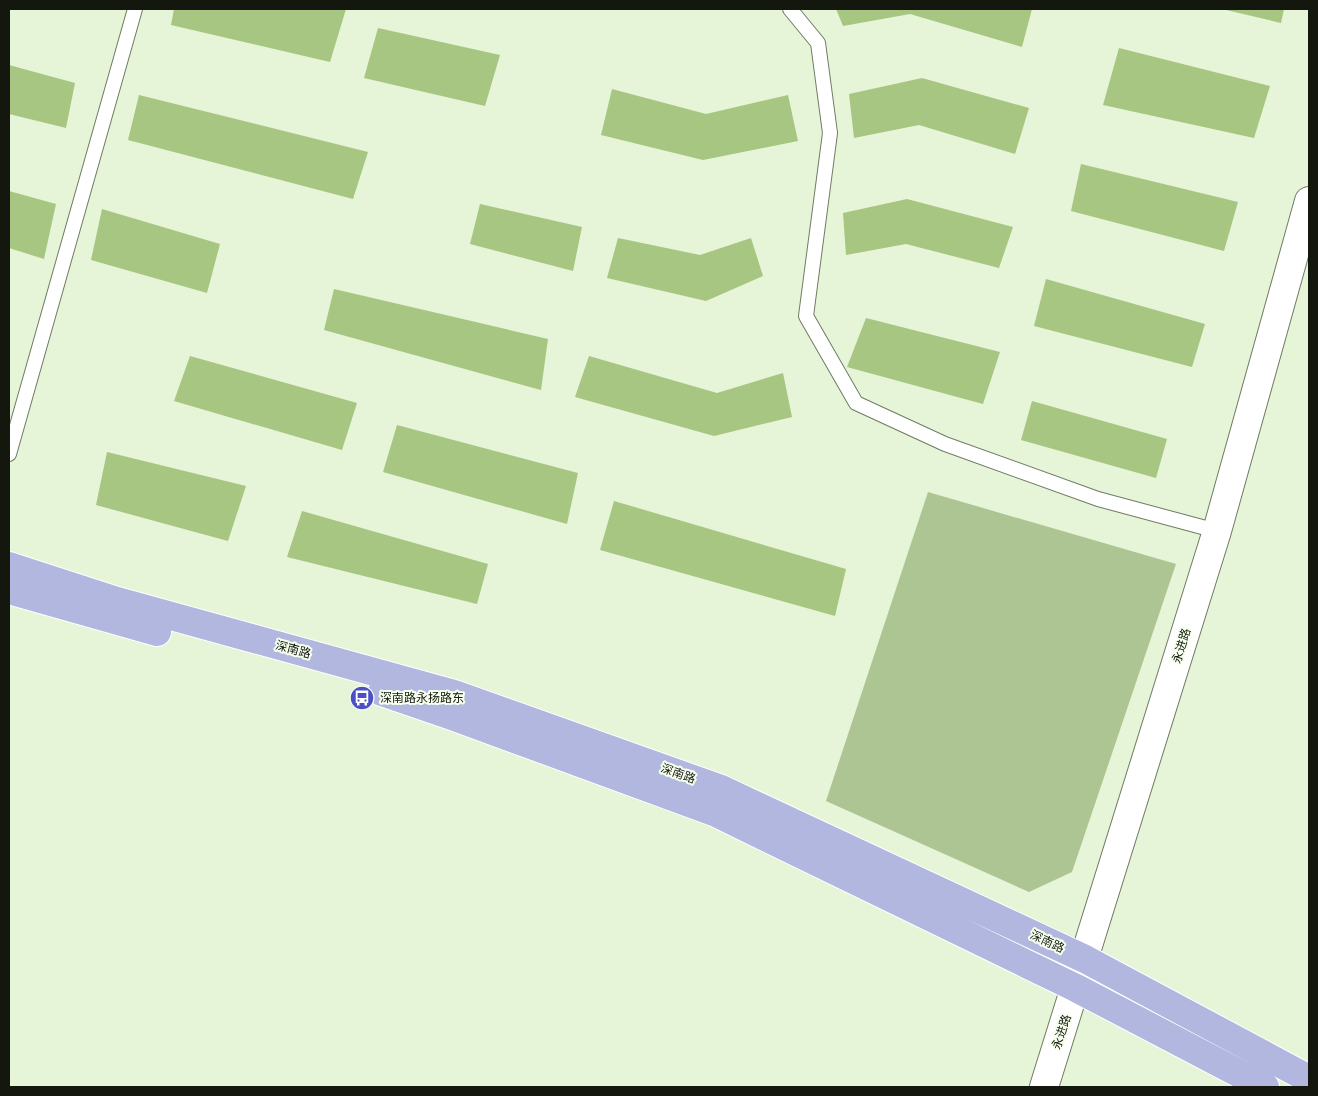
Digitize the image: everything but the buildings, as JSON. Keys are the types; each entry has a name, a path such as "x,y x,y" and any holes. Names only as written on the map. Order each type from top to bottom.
{"main road":[{"name":"深南路","path":"9,566 118,601 454,694 712,786 1084,959 1309,1079"},
{"name":"深南路","path":"9,590 111,620 367,687 452,716 714,812 1076,988 1264,1087"}],"street":[{"name":"永进路","path":"1044,1087 1217,531 1309,201"}],"lane":[{"path":"9,454 135,9"},
{"path":"790,9 818,43 830,133 806,316 856,403 946,444 1098,499 1217,531"}],"green space":[{"path":"928,492 1176,564 1072,872 1029,892 826,801"}],"place":[{"name":"深南路永扬路东","path":"362,698"}]}
